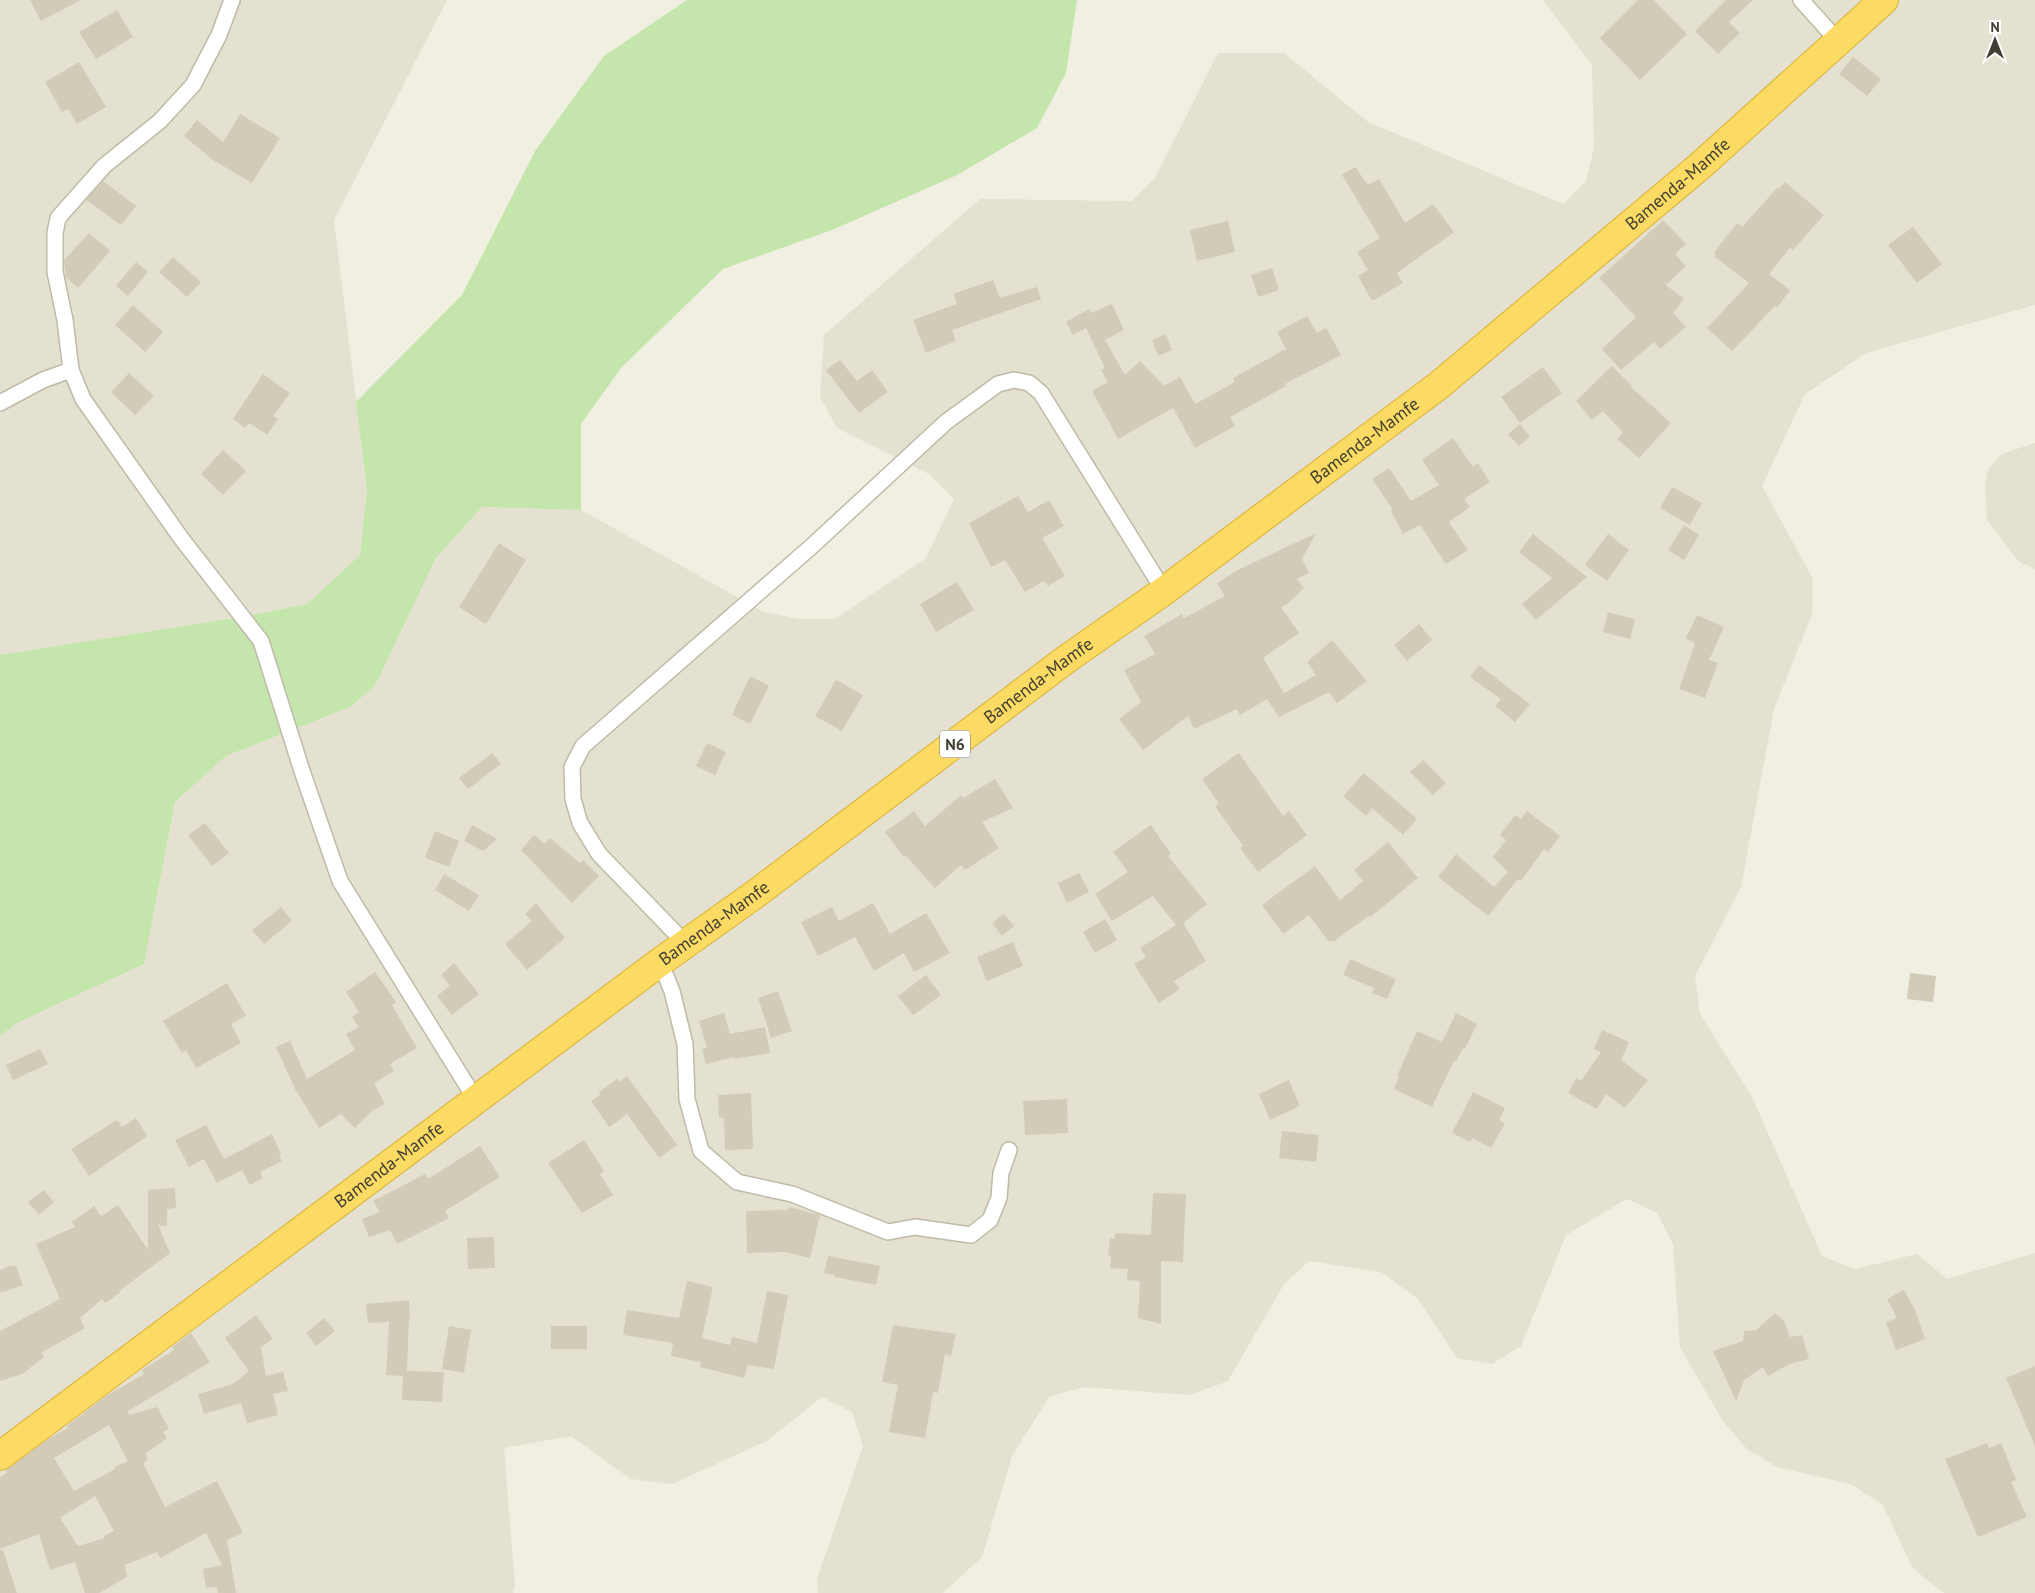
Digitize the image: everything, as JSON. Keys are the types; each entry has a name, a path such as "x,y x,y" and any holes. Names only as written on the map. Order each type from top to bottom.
{"highway":[{"name":"Bamenda-Mamfe","path":"0,1456 660,962 762,889 1068,658 1164,591 1438,386 1692,172 1766,107 1837,40 1884,0"}],"street":[{"path":"232,0 219,35 193,84 160,121 104,166 58,218 55,232 55,272 65,320 72,370 83,399 181,538 261,641 302,771 340,880 476,1100"},
{"path":"1801,0 1837,40"},
{"path":"0,403 43,380 72,370"},
{"path":"686,944 599,854 580,824 573,799 572,767 583,746 812,546 946,422 998,384 1014,380 1028,383 1041,394 1164,591"},
{"path":"660,962 672,990 685,1044 686,1099 701,1151 737,1182 792,1194 888,1232 915,1227 971,1235 990,1220 999,1198 1000,1173 1010,1150"}],"shaded area":[{"path":"0,0 447,0 334,220 367,489 360,555 307,604 241,617 0,655"},
{"path":"1543,0 2035,0 2035,305 1866,353 1805,394 1762,486 1813,579 1812,614 1774,709 1741,887 1695,976 1700,1014 1752,1097 1822,1256 1855,1269 1917,1254 1947,1279 2035,1253 2035,1593 1945,1593 1939,1590 1912,1567 1883,1505 1851,1484 1777,1467 1747,1449 1723,1421 1680,1348 1673,1244 1657,1213 1627,1199 1566,1235 1521,1346 1492,1364 1457,1358 1418,1299 1381,1272 1309,1261 1284,1284 1228,1381 1190,1395 1084,1387 1049,1397 1012,1456 982,1557 943,1593 818,1593 817,1579 863,1446 852,1412 822,1397 767,1441 672,1484 631,1479 571,1436 504,1448 515,1585 513,1593 0,1593 0,1036 17,1023 144,964 175,802 226,756 350,707 375,686 436,558 482,507 581,510 764,612 800,619 835,619 926,558 954,499 929,474 837,428 820,397 824,335 980,199 1132,201 1155,178 1218,53 1284,53 1368,122 1563,204 1586,181 1594,147 1592,65"},
{"path":"2035,443 2035,569 2019,562 1987,520 1985,485 1988,469 2002,454"}],"green space":[{"path":"687,0 1077,0 1066,73 1037,128 957,175 832,230 723,269 621,368 581,424 581,510 482,507 436,558 375,686 350,707 226,756 175,802 144,964 17,1023 0,1036 0,655 241,617 307,604 360,555 367,489 356,402 462,295 535,151 604,56"}],"building":[{"path":"30,0 81,0 41,21"},
{"path":"1638,0 1654,0 1687,34 1640,80 1600,38"},
{"path":"1726,0 1753,0 1729,22 1740,33 1718,54 1695,31"},
{"path":"117,10 133,37 96,59 79,32"},
{"path":"1853,57 1881,79 1867,96 1839,74"},
{"path":"79,62 106,107 77,124 68,109 62,112 45,82"},
{"path":"240,114 280,138 252,183 213,160 184,136 197,120 223,142"},
{"path":"1355,167 1368,185 1379,179 1405,223 1433,204 1454,232 1397,273 1403,283 1372,301 1358,276 1368,270 1357,252 1380,238 1342,175"},
{"path":"103,181 136,206 121,225 86,200"},
{"path":"1785,182 1824,215 1793,250 1790,248 1769,274 1790,290 1777,308 1775,306 1732,351 1707,328 1749,283 1715,257 1715,251 1737,223 1742,227 1778,187 1779,189"},
{"path":"1663,220 1686,244 1675,254 1686,266 1666,285 1684,299 1673,313 1686,327 1660,349 1654,342 1621,370 1602,349 1636,317 1599,278"},
{"path":"1228,221 1235,252 1197,261 1190,230"},
{"path":"1913,227 1942,264 1917,283 1888,245"},
{"path":"89,233 110,251 78,288 66,277 64,260"},
{"path":"173,257 201,282 187,297 159,272"},
{"path":"136,262 148,272 128,296 116,286"},
{"path":"1272,268 1279,290 1258,297 1251,275"},
{"path":"993,280 1000,298 1037,287 1041,299 952,330 956,341 926,353 913,320 957,304 953,294"},
{"path":"1112,304 1124,330 1105,340 1125,375 1140,361 1164,386 1180,377 1195,404 1235,382 1233,378 1286,349 1277,332 1307,316 1317,333 1326,328 1341,355 1285,384 1286,386 1230,417 1235,426 1195,448 1173,408 1118,439 1092,391 1108,382 1101,370 1105,368 1086,328 1073,335 1066,322 1089,309 1091,313"},
{"path":"133,305 163,332 145,352 115,325"},
{"path":"1166,334 1172,350 1158,356 1152,340"},
{"path":"840,360 857,381 872,370 888,392 859,413 826,370"},
{"path":"1612,366 1631,387 1671,423 1639,458 1617,439 1623,432 1603,411 1592,420 1576,401"},
{"path":"1543,367 1562,393 1520,423 1501,397"},
{"path":"129,373 154,396 135,415 111,392"},
{"path":"263,374 290,393 273,416 278,419 267,435 249,423 245,428 233,419"},
{"path":"1520,424 1530,437 1519,446 1508,434"},
{"path":"1453,438 1473,467 1478,463 1490,482 1464,499 1470,507 1449,522 1468,550 1446,564 1420,525 1403,534 1391,511 1393,510 1372,479 1389,468 1411,501 1439,485 1422,460"},
{"path":"223,450 246,471 223,495 201,474"},
{"path":"1672,487 1702,503 1690,525 1660,508"},
{"path":"1018,496 1028,512 1049,500 1064,526 1042,538 1065,576 1048,586 1044,581 1025,592 1005,560 991,567 969,523"},
{"path":"1684,525 1699,535 1684,560 1668,550"},
{"path":"1316,533 1302,559 1309,573 1297,579 1304,588 1286,605 1281,607 1299,633 1263,658 1284,693 1316,675 1307,662 1332,640 1367,681 1337,703 1329,692 1279,717 1267,699 1240,715 1237,709 1194,729 1188,716 1143,750 1119,719 1141,702 1124,670 1155,654 1144,636 1182,614 1184,618 1225,596 1217,583 1238,570"},
{"path":"1533,534 1587,577 1536,620 1522,604 1552,578 1519,552"},
{"path":"1608,534 1629,550 1607,581 1585,565"},
{"path":"499,543 526,560 486,624 459,607"},
{"path":"957,582 974,610 936,632 920,604"},
{"path":"1608,612 1635,619 1630,639 1603,632"},
{"path":"1697,615 1724,627 1709,660 1718,663 1705,698 1679,689 1695,644 1686,638"},
{"path":"1419,624 1432,640 1407,661 1394,645"},
{"path":"1479,665 1530,704 1515,722 1495,706 1501,699 1470,677"},
{"path":"750,676 769,686 750,724 732,715"},
{"path":"836,680 863,695 842,731 815,716"},
{"path":"707,743 726,752 715,775 696,766"},
{"path":"492,753 501,764 468,789 459,778"},
{"path":"1239,753 1283,816 1289,811 1307,835 1258,872 1240,848 1243,846 1215,806 1219,804 1202,779"},
{"path":"1423,760 1446,783 1433,795 1410,772"},
{"path":"1364,773 1417,819 1403,835 1372,808 1366,816 1343,796"},
{"path":"995,779 1013,808 982,822 999,848 965,870 961,865 935,888 906,856 904,857 885,832 914,811 925,826 961,795 963,798"},
{"path":"1527,811 1560,836 1548,852 1544,849 1521,881 1518,879 1488,916 1438,877 1456,854 1494,887 1508,872 1493,857 1506,840 1500,835 1515,815 1521,819"},
{"path":"205,823 229,853 212,866 188,835"},
{"path":"472,825 497,839 483,851 464,841"},
{"path":"1151,825 1171,854 1168,856 1207,904 1183,923 1206,961 1174,981 1180,989 1159,1003 1134,964 1146,957 1140,948 1176,925 1153,896 1112,921 1095,894 1128,872 1113,852"},
{"path":"435,831 459,841 449,867 425,858"},
{"path":"534,835 545,844 550,838 580,863 583,860 599,876 572,903 521,850"},
{"path":"1388,842 1418,878 1368,919 1370,915 1334,941 1328,941 1309,915 1283,934 1262,905 1315,866 1340,900 1363,881 1354,870"},
{"path":"1079,873 1089,892 1067,903 1058,883"},
{"path":"444,874 479,895 469,911 435,890"},
{"path":"536,903 565,938 527,970 505,944 532,921 525,914"},
{"path":"873,903 890,934 926,913 950,953 914,972 904,953 874,971 855,937 818,956 801,922 832,907 839,921"},
{"path":"281,907 292,921 264,944 252,930"},
{"path":"1004,914 1014,926 1002,936 992,923"},
{"path":"1105,919 1117,940 1095,953 1083,932"},
{"path":"1013,942 1023,966 987,981 977,957"},
{"path":"1350,959 1396,979 1387,999 1372,993 1374,988 1343,975"},
{"path":"454,963 479,994 452,1015 437,996 450,986 441,975"},
{"path":"375,972 396,1002 392,1005 417,1048 390,1064 394,1071 374,1083 385,1104 373,1110 355,1128 341,1114 319,1128 295,1089 276,1047 290,1041 307,1079 355,1050 346,1034 359,1027 352,1017 359,1012 346,992"},
{"path":"1910,973 1936,976 1933,1002 1907,999"},
{"path":"926,975 941,995 913,1015 898,996"},
{"path":"227,983 246,1016 231,1024 241,1043 196,1068 186,1050 182,1053 163,1021"},
{"path":"778,991 792,1031 771,1038 758,998"},
{"path":"724,1013 730,1034 765,1027 770,1053 735,1059 735,1057 706,1064 702,1049 707,1048 699,1021"},
{"path":"1456,1013 1477,1024 1465,1049 1463,1048 1456,1061 1454,1061 1432,1107 1394,1089 1399,1077 1397,1076 1417,1031 1442,1042"},
{"path":"1602,1030 1629,1042 1621,1060 1648,1080 1625,1108 1606,1094 1597,1109 1568,1093 1576,1078 1581,1081 1601,1052 1594,1049"},
{"path":"40,1049 48,1064 13,1080 6,1065"},
{"path":"627,1076 677,1145 659,1158 627,1114 609,1127 591,1101 600,1095 599,1092 617,1079 619,1082"},
{"path":"1289,1080 1300,1106 1270,1120 1259,1094"},
{"path":"1473,1092 1505,1108 1499,1120 1505,1123 1491,1148 1472,1138 1470,1142 1452,1133"},
{"path":"751,1093 753,1149 725,1150 724,1118 719,1118 718,1095"},
{"path":"1067,1099 1068,1133 1025,1135 1023,1101"},
{"path":"136,1118 147,1136 89,1176 71,1149 117,1120 122,1127"},
{"path":"206,1125 224,1159 272,1134 282,1161 260,1172 263,1178 250,1185 242,1170 217,1183 204,1159 189,1167 175,1140"},
{"path":"1282,1131 1319,1135 1316,1162 1279,1158"},
{"path":"584,1140 604,1171 600,1174 613,1195 582,1213 548,1163"},
{"path":"480,1146 500,1177 445,1211 449,1218 397,1244 390,1230 369,1237 362,1219 380,1212 373,1201 425,1174 428,1179"},
{"path":"175,1188 176,1208 167,1209 167,1226 158,1225 170,1253 119,1291 120,1293 105,1303 102,1299 80,1318 85,1328 41,1353 44,1357 22,1374 0,1381 0,1331 60,1299 36,1244 75,1227 72,1222 94,1206 101,1216 118,1205 148,1250 148,1190"},
{"path":"44,1190 54,1202 39,1215 28,1202"},
{"path":"1153,1193 1186,1194 1183,1262 1161,1261 1161,1324 1138,1318 1140,1281 1127,1280 1128,1269 1110,1268 1111,1256 1108,1255 1110,1238 1114,1239 1115,1233 1151,1235"},
{"path":"789,1207 820,1215 810,1258 785,1252 747,1253 746,1211 788,1210"},
{"path":"494,1237 495,1268 468,1269 467,1238"},
{"path":"828,1256 880,1266 876,1285 824,1273"},
{"path":"16,1266 23,1285 0,1293 0,1270"},
{"path":"687,1281 713,1287 702,1338 730,1345 732,1337 757,1343 767,1291 788,1295 774,1369 748,1365 744,1378 700,1367 701,1362 671,1356 673,1343 623,1335 627,1310 679,1318"},
{"path":"1904,1290 1916,1312 1925,1339 1896,1350 1886,1322 1897,1318 1887,1299"},
{"path":"409,1300 410,1320 407,1371 444,1372 442,1402 402,1400 403,1376 386,1375 389,1322 368,1323 366,1304"},
{"path":"1775,1313 1784,1321 1790,1337 1802,1335 1809,1359 1789,1364 1768,1376 1763,1367 1744,1380 1736,1401 1713,1351 1743,1341 1744,1331 1756,1330"},
{"path":"256,1315 273,1339 261,1347 266,1376 283,1372 288,1391 273,1394 278,1415 247,1423 241,1403 204,1414 198,1394 233,1384 249,1371 225,1338"},
{"path":"324,1318 335,1331 316,1346 306,1333"},
{"path":"893,1325 956,1334 951,1356 945,1354 938,1393 933,1392 925,1438 889,1432 898,1385 882,1382"},
{"path":"449,1326 471,1330 464,1373 442,1369"},
{"path":"551,1326 587,1326 587,1349 551,1349"},
{"path":"191,1333 210,1362 128,1411 129,1415 157,1407 169,1429 163,1432 167,1438 145,1454 148,1459 143,1463 165,1507 217,1481 243,1533 227,1540 236,1593 218,1593 217,1587 206,1588 203,1569 222,1565 206,1533 160,1558 157,1552 125,1565 127,1577 99,1593 85,1593 75,1562 50,1570 39,1534 0,1549 0,1477 7,1473 6,1470 50,1438 68,1428 67,1426 106,1396 144,1374 142,1370 174,1350 172,1347","holes":["109,1425 128,1461 74,1491 54,1458","95,1496 114,1531 104,1536 105,1538 78,1546 60,1518"]},
{"path":"2035,1366 2035,1446 2006,1378"},
{"path":"1987,1443 1989,1448 2001,1443 2016,1480 2011,1482 2027,1517 1978,1537 1945,1459"},
{"path":"0,1550 3,1550 17,1593 0,1593"}]}
